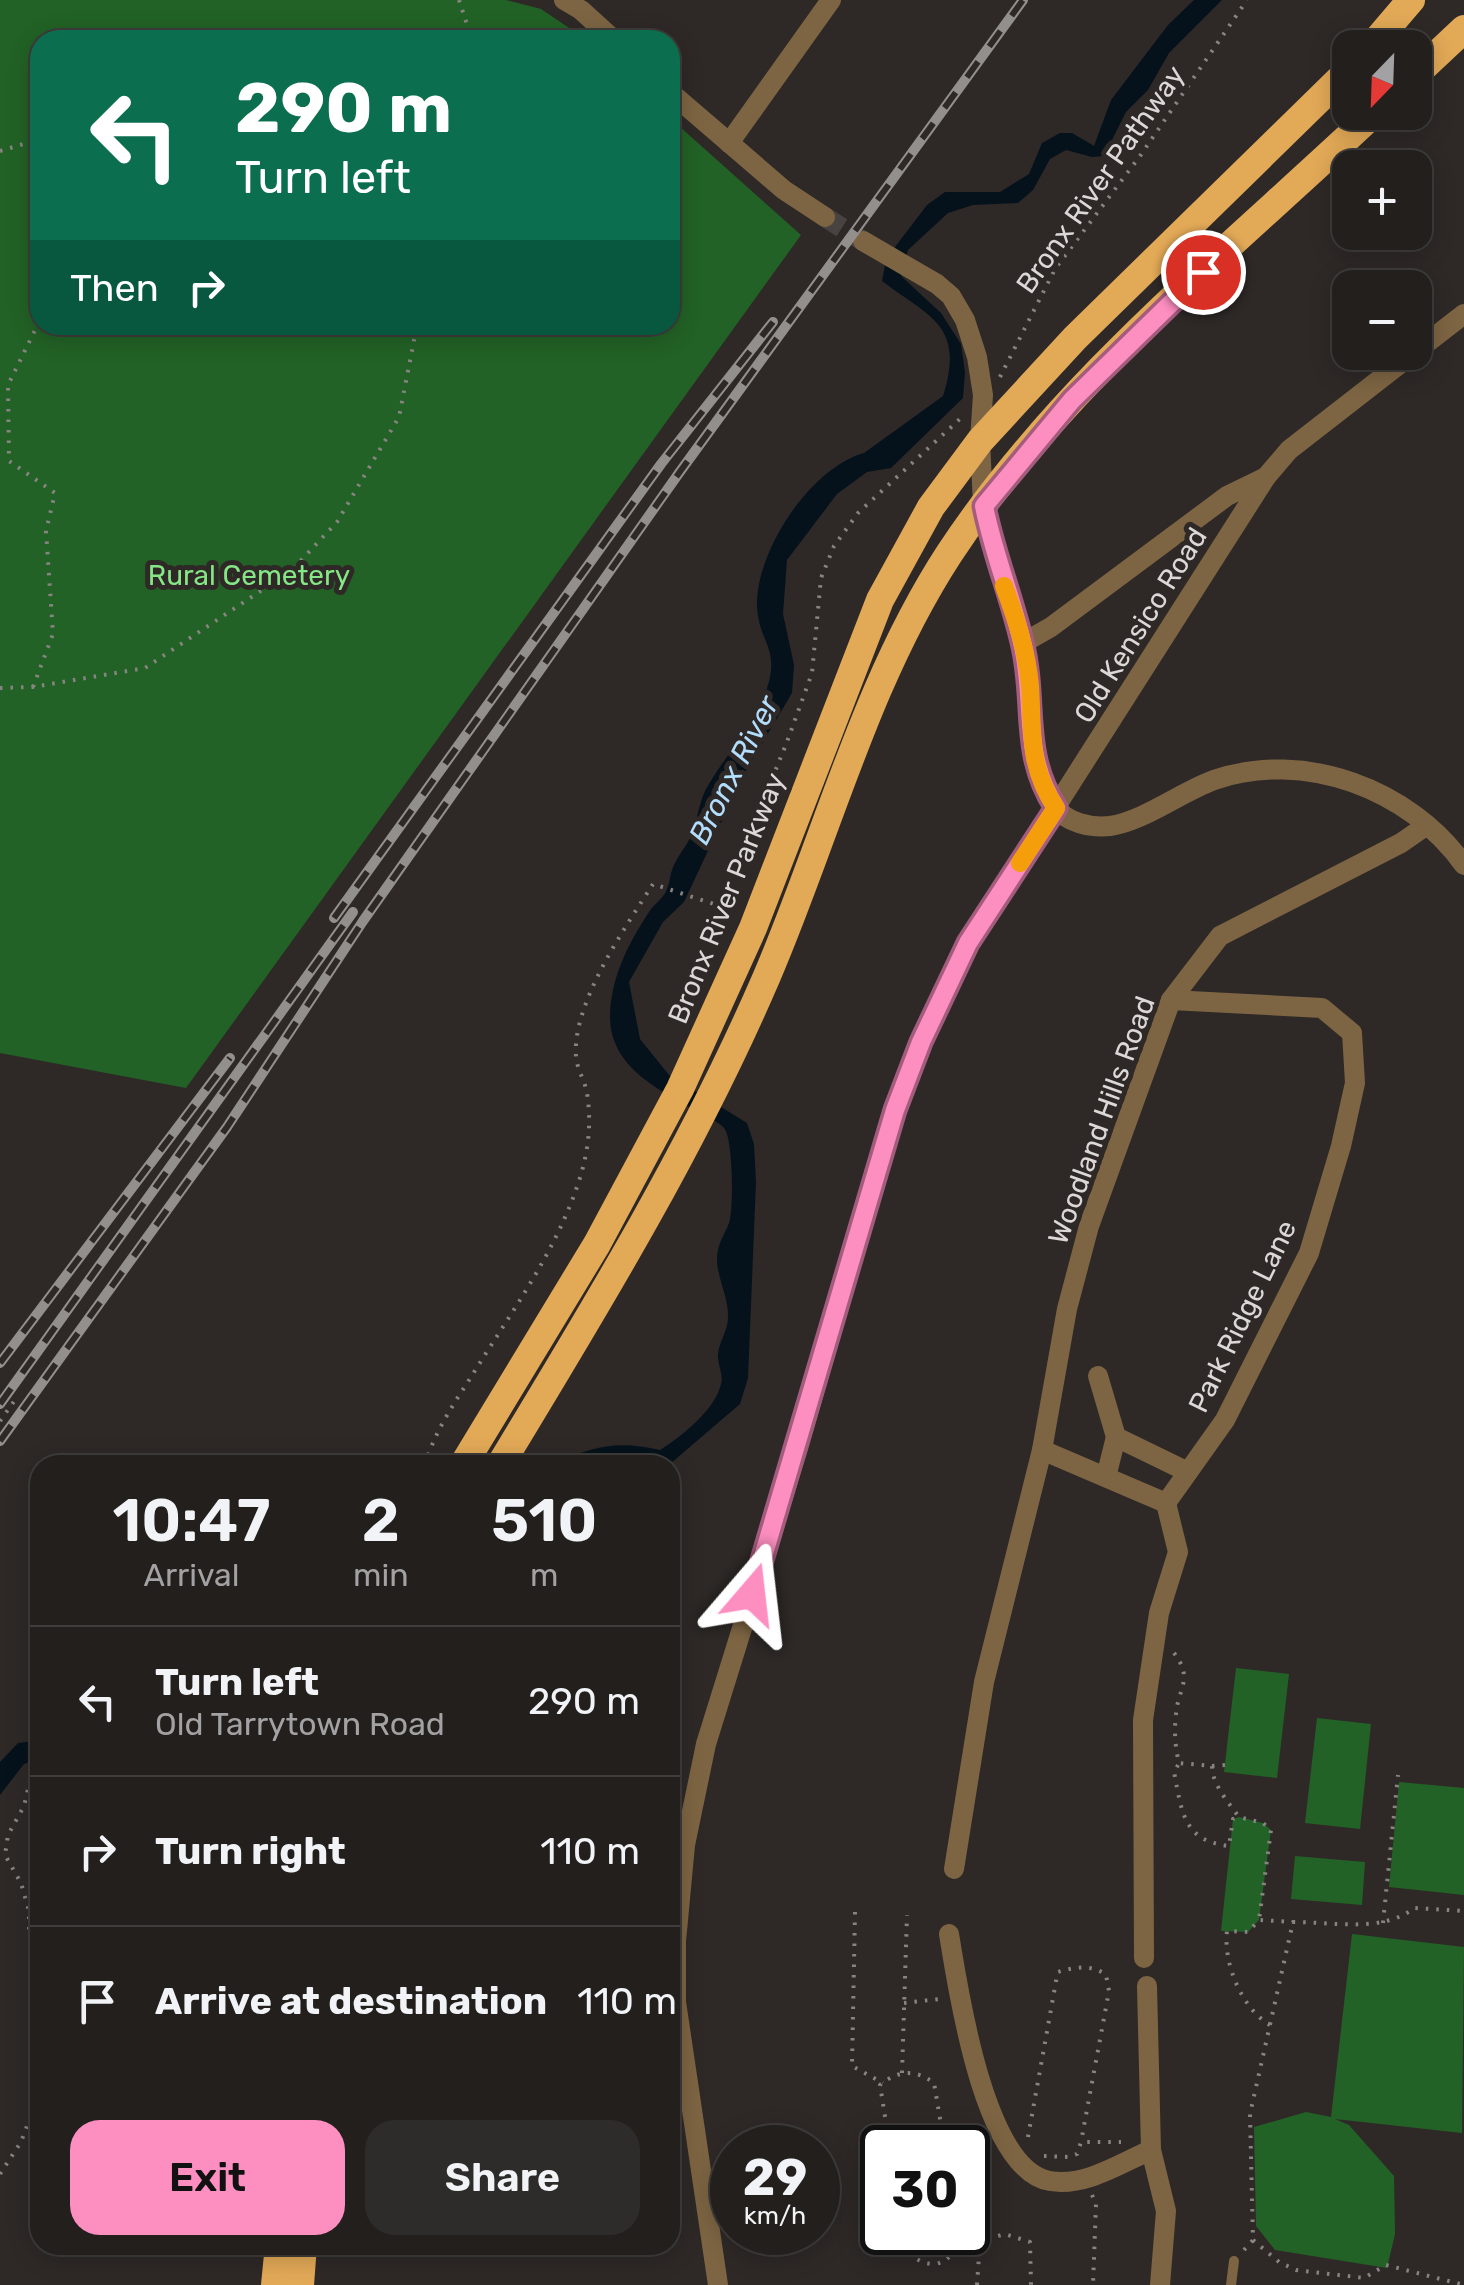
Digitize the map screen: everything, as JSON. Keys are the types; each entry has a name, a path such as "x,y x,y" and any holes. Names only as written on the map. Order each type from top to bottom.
{"highway":[{"path":"1385,30 1411,0"},
{"path":"1432,59 1464,29"},
{"name":"Bronx River Parkway","path":"469,1455 588,1259 690,1067 759,912 880,600 931,507 980,441 1125,287 1332,86"},
{"path":"506,1455 625,1259 718,1084 788,926 898,646 949,554 1024,454 1098,373 1356,130"},
{"path":"275,2285 278,2255"},
{"path":"300,2285 303,2255"}],"street":[{"path":"564,0 603,30"},
{"path":"730,143 831,0"},
{"path":"680,100 784,190 825,218"},
{"path":"872,247 918,272 951,296 965,320 978,357 983,395 980,441 984,506 991,544 1023,643 1038,779 1056,808 1081,824 1109,826 1211,781 1251,771 1284,769 1315,773 1362,786 1401,804 1445,841 1464,865"},
{"name":"Old Kensico Road","path":"1432,339 1464,314"},
{"name":"Old Kensico Road","path":"680,1898 685,1845 706,1744 895,1110 921,1042 968,943 1266,477 1289,450 1392,370"},
{"name":"Old Kensico Road","path":"1023,643 1051,627 1226,496 1266,477"},
{"name":"Woodland Hills Road","path":"954,1869 984,1682 1042,1450 1067,1309 1089,1226 1171,1000 1220,936 1401,843 1427,825"},
{"name":"Park Ridge Lane","path":"1166,1502 1225,1420 1308,1253 1342,1146 1355,1083 1352,1033 1322,1008 1171,1000"},
{"path":"1098,1376 1116,1437 1106,1477"},
{"path":"1116,1437 1188,1472"},
{"path":"1042,1450 1166,1502 1178,1552 1153,1646 1142,1720 1144,1958"},
{"path":"949,1934 982,2092 1010,2150 1027,2171 1046,2181 1078,2182 1150,2145"},
{"path":"1146,1986 1150,2145 1166,2211 1160,2285"},
{"name":"Old Kensico Road","path":"680,2029 718,2285"}],"lane":[{"path":"1231,2285 1234,2261"}],"path":[{"path":"459,0 469,30"},
{"name":"Bronx River Pathway","path":"994,384 1004,372 1056,268 1140,156 1247,0"},
{"path":"0,151 30,142"},
{"path":"32,687 53,634 46,531 54,492 9,461 8,385 33,335"},
{"path":"0,688 32,687 146,668 292,570 337,522 398,417 414,335"},
{"path":"429,1455 444,1420 536,1276 558,1235 577,1186 590,1138 586,1090 576,1056 584,1011 608,960 654,884 720,906 812,673 821,578 834,546 858,513 966,414"},
{"path":"0,1421 15,1400"},
{"path":"1153,1646 1172,1651 1182,1664 1185,1687 1176,1709 1179,1763 1174,1772 1189,1829 1206,1844 1229,1846 1233,1819 1263,1823 1271,1830 1259,1920 1248,1932 1227,1932 1226,1943 1231,1972 1247,2002 1270,2025"},
{"path":"1179,1763 1225,1765"},
{"path":"1212,1766 1218,1786 1239,1817"},
{"path":"1383,1923 1398,1774"},
{"path":"30,1781 24,1806 8,1834 5,1855 25,1897 30,1936"},
{"path":"1259,1920 1383,1923 1398,1921 1414,1908 1464,1912"},
{"path":"855,1912 852,2066 883,2083"},
{"path":"902,2073 907,1915"},
{"path":"1293,1922 1250,2114 1253,2240 1279,2262 1296,2270 1364,2278 1386,2265 1463,2283"},
{"path":"1026,2145 1058,1972 1076,1967 1100,1970 1110,1981 1081,2142 1077,2154 1069,2157 1042,2156"},
{"path":"904,2003 959,1994"},
{"path":"886,2125 880,2089 883,2083 902,2073 916,2073 934,2083 940,2125"},
{"path":"0,2174 21,2142 30,2118"},
{"path":"1081,2142 1150,2145"},
{"path":"1085,2179 1096,2204 1094,2285"},
{"path":"990,2238 1005,2234 1030,2242 1031,2285"},
{"path":"912,2255 926,2264 941,2263 948,2255"},
{"path":"978,2285 979,2255"}],"green space":[{"name":"Rural Cemetery","path":"0,0 506,0 541,9 572,30 30,30 30,335 680,335 680,127 801,235 186,1088 0,1053"},
{"path":"1236,1668 1289,1674 1277,1778 1224,1772"},
{"path":"1317,1718 1371,1724 1360,1829 1305,1823"},
{"path":"1399,1782 1464,1788 1464,1895 1389,1887"},
{"path":"1233,1819 1263,1823 1271,1830 1259,1920 1248,1932 1221,1931"},
{"path":"1295,1856 1365,1862 1362,1905 1291,1899"},
{"path":"1352,1934 1464,1947 1462,2133 1335,2119 1349,2125 1394,2176 1395,2234 1387,2268 1275,2250 1256,2226 1254,2127 1306,2112 1331,2117"}],"water":[{"name":"Bronx River","path":"1194,0 1222,0 1169,53 1148,90 1126,112 1104,156 1066,150 1050,159 1033,190 1018,203 973,205 948,213 908,250 901,276 941,313 961,344 963,398 891,468 867,472 837,494 787,560 783,614 794,665 792,693 743,776 684,902 663,922 629,982 640,1039 669,1075 747,1123 754,1144 748,1378 740,1404 680,1455 578,1455 607,1446 660,1450 705,1413 721,1384 718,1354 728,1311 717,1259 732,1203 727,1134 719,1123 654,1086 628,1064 613,1035 613,989 627,949 666,892 673,867 692,834 705,791 753,720 765,694 770,679 770,656 757,607 765,562 776,538 806,494 824,476 864,453 943,396 950,353 946,338 929,315 882,281 885,265 927,205 945,192 1000,192 1029,174 1042,143 1060,133 1072,133 1094,146 1111,100 1168,25"},
{"path":"30,1741 30,1762 0,1795 0,1762 18,1743"}],"tunnel":[{"path":"825,217 863,241"}],"railway":[{"path":"0,1441 227,1127 363,921 679,473 1023,0"},
{"path":"334,918 661,464 773,322"},
{"path":"0,1404 353,912"},
{"path":"0,1363 230,1058"}],"slow traffic":[{"path":"1004,586 1023,643 1038,779 1056,808 1020,863"}],"route":[{"path":"752,1594 895,1110 921,1042 968,943 1056,808 1038,779 1023,643 991,544 984,506 1072,400 1203,272"}]}
